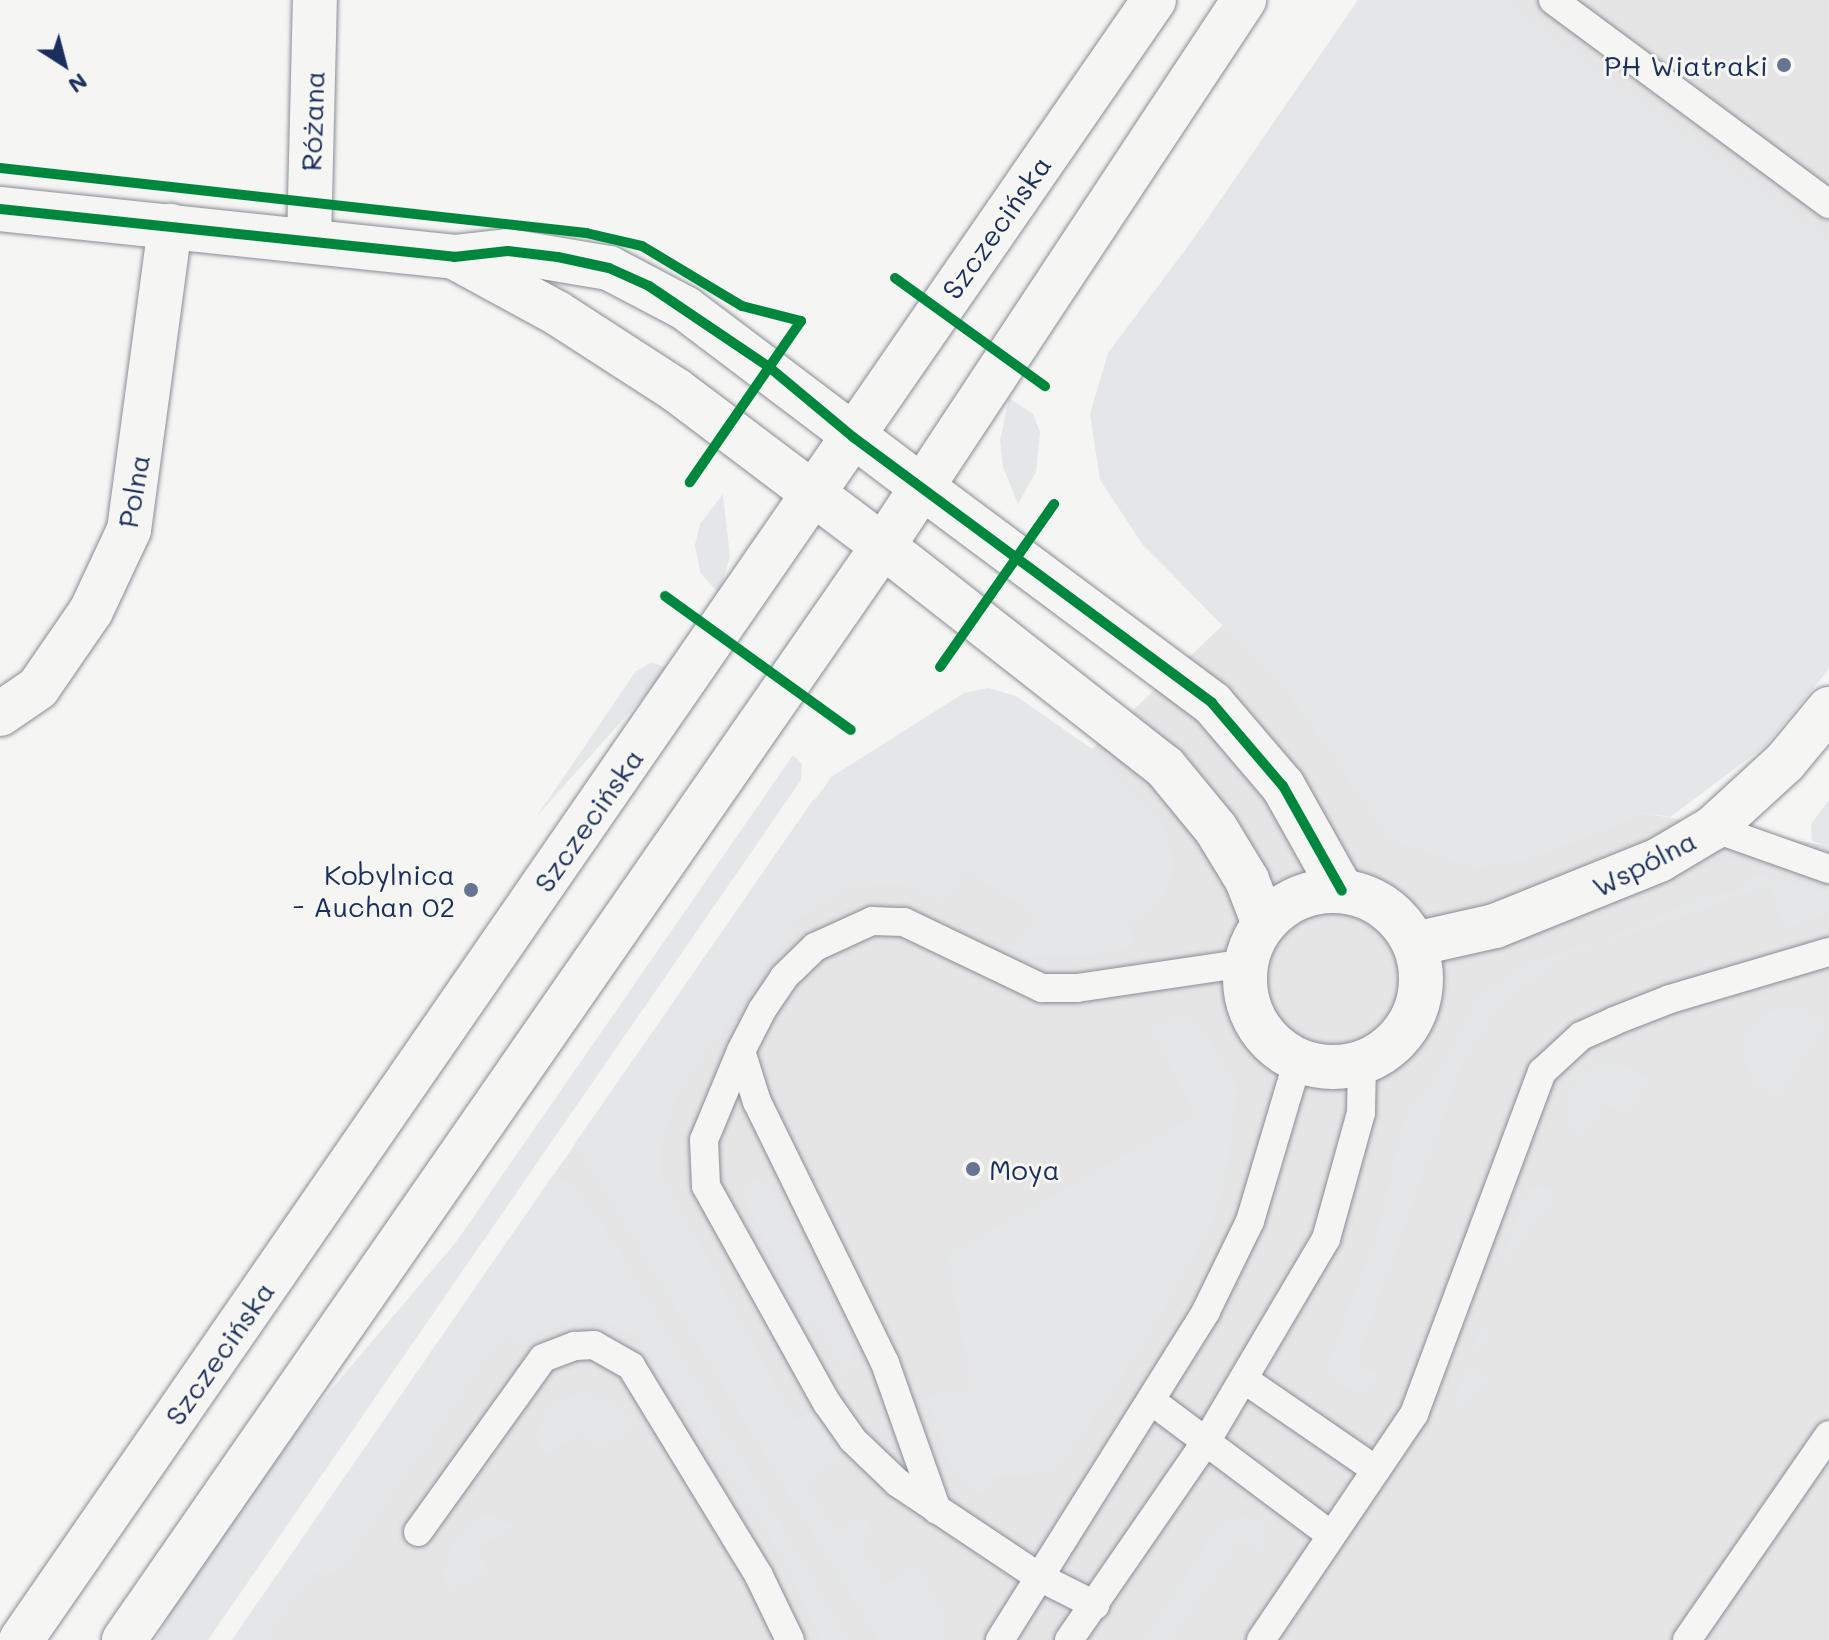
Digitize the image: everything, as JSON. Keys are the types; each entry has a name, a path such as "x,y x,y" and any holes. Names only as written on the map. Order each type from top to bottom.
{"street":[{"name":"Różana","path":"309,241 315,0"},
{"name":"Szczecińska","path":"21,1640 1154,0"},
{"path":"124,1640 883,546 1244,0"},
{"path":"0,209 454,257 508,251 609,268 685,308 853,437 1212,703 1283,786 1342,891"},
{"name":"Polna","path":"0,714 38,688 91,611 129,530 170,226"},
{"path":"454,257 557,313 676,390 883,546 1165,767 1216,829 1247,880 1264,924"},
{"name":"Wspólna","path":"1415,944 1495,926 1572,899 1659,860 1713,828 1785,762 1829,709"},
{"path":"1342,891 1385,907 1415,944 1422,972 1419,1001 1408,1027 1388,1049 1341,1068 1298,1060 1273,1044 1255,1021 1246,993 1246,963 1264,924 1286,904 1313,893 1342,891"}],"lane":[{"path":"1553,0 1829,204"},
{"path":"1713,828 1829,869"},
{"path":"1095,1605 1039,1577 937,1510 853,1440 706,1186 704,1140 741,1051 784,977 815,947 872,921 904,922 1042,988 1077,988 1246,963"},
{"path":"1261,1640 1414,1414 1436,1363 1516,1133 1542,1072 1581,1036 1614,1021 1670,999 1829,952"},
{"path":"741,1051 757,1102 885,1363 937,1510"},
{"path":"1000,1640 1153,1402 1250,1221 1298,1060"},
{"path":"1069,1640 1207,1440 1326,1239 1361,1113 1362,1062"},
{"path":"418,1532 543,1358 575,1346 594,1345 631,1366 759,1576 790,1640"},
{"path":"1245,1380 1376,1470"},
{"path":"1153,1402 1331,1535"},
{"path":"1687,1640 1829,1435"}],"shaded area":[{"path":"1358,0 1829,0 1829,330 1159,289"},
{"path":"1358,0 1503,0 1829,239 1829,669 1765,746 1670,817 1643,813 1523,860 1476,869 1391,841 1290,693 1143,545 1100,480 1090,414 1108,353 1259,151"},
{"path":"1009,398 1033,414 1040,432 1036,472 1018,504 1003,467 1000,440"},
{"path":"723,494 730,557 719,594 700,572 695,545 700,524"},
{"path":"1225,623 1290,693 1392,841 1523,860 1643,813 1829,846 1829,1640 232,1640 813,800 1092,749"},
{"path":"652,662 668,669 537,816 636,671"},
{"path":"988,688 1016,696 1092,749 1161,819 1174,859 1171,879 1162,899 1130,925 1135,946 1086,956 1025,955 1012,949 1036,915 967,871 942,904 903,884 850,887 795,922 676,1097 660,1148 662,1175 795,1421 816,1410 844,1456 806,1485 838,1533 863,1515 873,1531 859,1543 886,1584 916,1565 942,1609 946,1640 878,1640 575,1143 831,777 964,693"},
{"path":"793,755 802,764 801,780 208,1640 156,1640 174,1602 287,1442 456,1242"},
{"path":"1829,800 1829,846 1812,841 1811,824"},
{"path":"1757,874 1829,893 1829,914 1784,929 1771,885 1565,957 1504,1002 1463,1061 1355,1365 1382,1375 1372,1389 1358,1392 1332,1382 1328,1364 1379,1229 1404,1119 1447,1059 1479,995 1525,964 1610,937 1710,894 1739,892"},
{"path":"1786,1005 1804,1008 1828,1023 1777,1098 1752,1082 1741,1042 1757,1019"},
{"path":"1169,1018 1192,1018 1199,1023 1238,1088 1223,1189 1209,1229 1146,1340 1065,1460 1047,1474 994,1476 984,1493 972,1490 951,1467 927,1397 971,1388 948,1255 1196,1115 1151,1030"},
{"path":"1598,1063 1621,1064 1651,1080 1626,1116 1606,1104 1580,1140 1568,1122 1567,1096 1579,1074"},
{"path":"553,1175 573,1184 615,1243 849,1640 821,1640 781,1555 650,1351 638,1337 609,1323 578,1320 546,1328 522,1345 505,1333 341,1571 320,1575 314,1572 266,1640 232,1640"},
{"path":"753,1179 767,1183 851,1351 854,1367 845,1376 815,1321 808,1324 744,1197 743,1188"},
{"path":"1544,1186 1556,1193 1504,1267 1502,1262 1528,1189"},
{"path":"1481,1326 1494,1328 1469,1364 1487,1377 1461,1413 1453,1404"},
{"path":"582,1393 616,1403 635,1428 596,1451 584,1432 543,1456 536,1434 544,1416 557,1401"},
{"path":"488,1514 515,1526 476,1550 488,1570 447,1595 443,1573 452,1545 469,1522"},
{"path":"1240,1515 1257,1519 1265,1530 1263,1554 1240,1540 1171,1640 1144,1640 1218,1527"}],"cycle path":[{"path":"0,168 586,233 642,246 742,306 801,321 690,482"},
{"path":"0,209 454,257 508,251 609,268 649,286 769,367 853,437 1212,703 1283,786 1342,891"},
{"path":"895,278 1045,386"},
{"path":"940,667 1054,504"},
{"path":"665,596 851,730"}],"place":[{"name":"PH Wiatraki","path":"1784,65"},
{"name":"Kobylnica - Auchan 02","path":"471,890"},
{"name":"Moya","path":"973,1169"}]}
